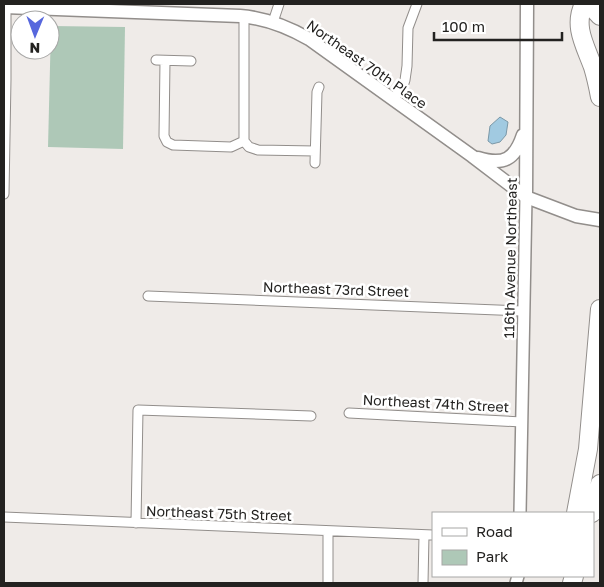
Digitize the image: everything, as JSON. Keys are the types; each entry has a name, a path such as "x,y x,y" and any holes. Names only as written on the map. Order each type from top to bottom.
{"highway":[{"path":"584,4 580,13 580,32 598,83 600,97"},
{"path":"589,4 600,16"},
{"path":"576,512 588,450 600,309"},
{"path":"592,512 600,484"}],"main road":[{"name":"116th Avenue Northeast","path":"526,197 527,4"},
{"name":"Northeast 70th Place","path":"5,6 139,8 244,16 273,22 309,40 472,156 526,197 576,216 600,220"},
{"path":"472,156 497,162 514,154 518,149 526,128"}],"street":[{"path":"273,22 279,4"},
{"path":"393,100 405,80 408,28 417,4"},
{"path":"4,194 5,6"},
{"path":"244,16 244,141 249,147 258,150 316,151"},
{"path":"191,61 160,61 164,136 167,142 173,145 231,147 244,141"},
{"path":"315,163 317,92 319,87"},
{"name":"116th Avenue Northeast","path":"520,512 526,197"},
{"name":"Northeast 73rd Street","path":"148,296 523,311"},
{"path":"136,524 138,410 311,416"},
{"name":"Northeast 74th Street","path":"349,412 522,422"},
{"name":"Northeast 75th Street","path":"4,517 428,535"},
{"path":"328,531 328,583"},
{"path":"423,583 428,535"}],"green space":[{"path":"60,26 125,27 123,149 48,147 50,60 60,60"}],"water":[{"path":"500,117 508,122 506,135 500,142 492,144 488,141 490,126"}]}
